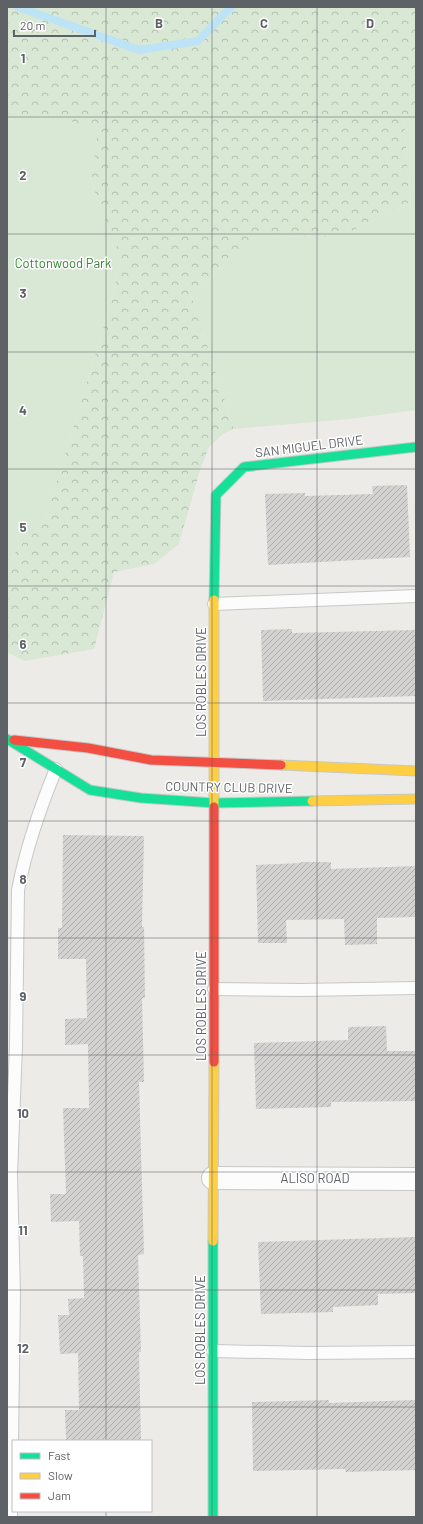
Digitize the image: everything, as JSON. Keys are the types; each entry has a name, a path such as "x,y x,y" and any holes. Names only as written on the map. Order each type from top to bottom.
{"street":[{"name":"SAN MIGUEL DRIVE","path":"216,495 244,467 416,447"},
{"name":"LOS ROBLES DRIVE","path":"213,1517 214,604 216,495"},
{"name":"COUNTRY CLUB DRIVE","path":"8,739 88,748 151,760 416,771"},
{"name":"COUNTRY CLUB DRIVE","path":"8,739 90,790 141,798 214,803 416,799"},
{"name":"ALISO ROAD","path":"213,1178 416,1179"}],"lane":[{"path":"214,604 416,596"},
{"path":"12,1440 14,1294 12,1175 16,1045 18,890 22,870 39,811 56,769"},
{"path":"214,989 301,990 416,988"},
{"path":"213,1351 310,1353 416,1352"},
{"path":"11,1517 12,1443"}],"green space":[{"path":"7,7 416,7 416,105 404,121 410,202 339,237 254,236 191,295 234,429 223,434 209,447 200,470 179,544 154,564 114,572 94,649 24,661 7,652 7,567 18,548 44,524 110,306 121,258 91,182 98,129 49,115 7,120"},
{"path":"416,105 416,410 349,419 234,429 191,295 254,236 339,237 410,202 404,121"},
{"name":"Cottonwood Park","path":"49,115 99,129 91,182 121,258 110,306 44,524 18,548 7,567 7,120"}],"building":[{"path":"407,485 410,557 268,565 265,494 305,493 305,496 373,494 372,486"},
{"path":"292,629 292,633 416,630 416,696 263,701 261,630"},
{"path":"63,835 144,836 142,927 144,927 145,998 142,998 144,1082 139,1082 144,1254 138,1255 141,1352 139,1352 141,1440 66,1440 65,1410 79,1410 78,1353 60,1354 58,1315 69,1315 68,1299 84,1298 83,1256 80,1256 79,1221 51,1222 50,1194 66,1194 63,1108 89,1108 88,1044 65,1045 65,1019 87,1018 86,959 58,959 58,928 62,928"},
{"path":"331,862 331,869 416,866 416,917 377,918 377,944 345,945 344,919 286,920 287,943 258,943 256,865"},
{"path":"386,1026 387,1051 416,1051 416,1101 331,1102 331,1107 256,1109 254,1043 348,1040 348,1027"},
{"path":"416,1237 416,1293 378,1294 378,1305 333,1307 333,1312 261,1314 258,1242"},
{"path":"329,1400 329,1403 415,1400 416,1470 346,1472 345,1469 253,1471 252,1402"}],"waterway":[{"path":"18,7 139,50 198,41 231,7"}],"traffic: fast":[{"path":"214,600 216,495 244,467 416,447"},
{"path":"7,739 90,790 141,798 214,803 312,801"},
{"path":"213,1241 213,1517"}],"traffic: slow":[{"path":"214,600 214,807"},
{"path":"281,765 416,771"},
{"path":"312,801 416,799"},
{"path":"213,1241 214,1062"}],"traffic: jam":[{"path":"14,740 88,748 151,760 281,765"},
{"path":"214,807 214,1062"}]}
